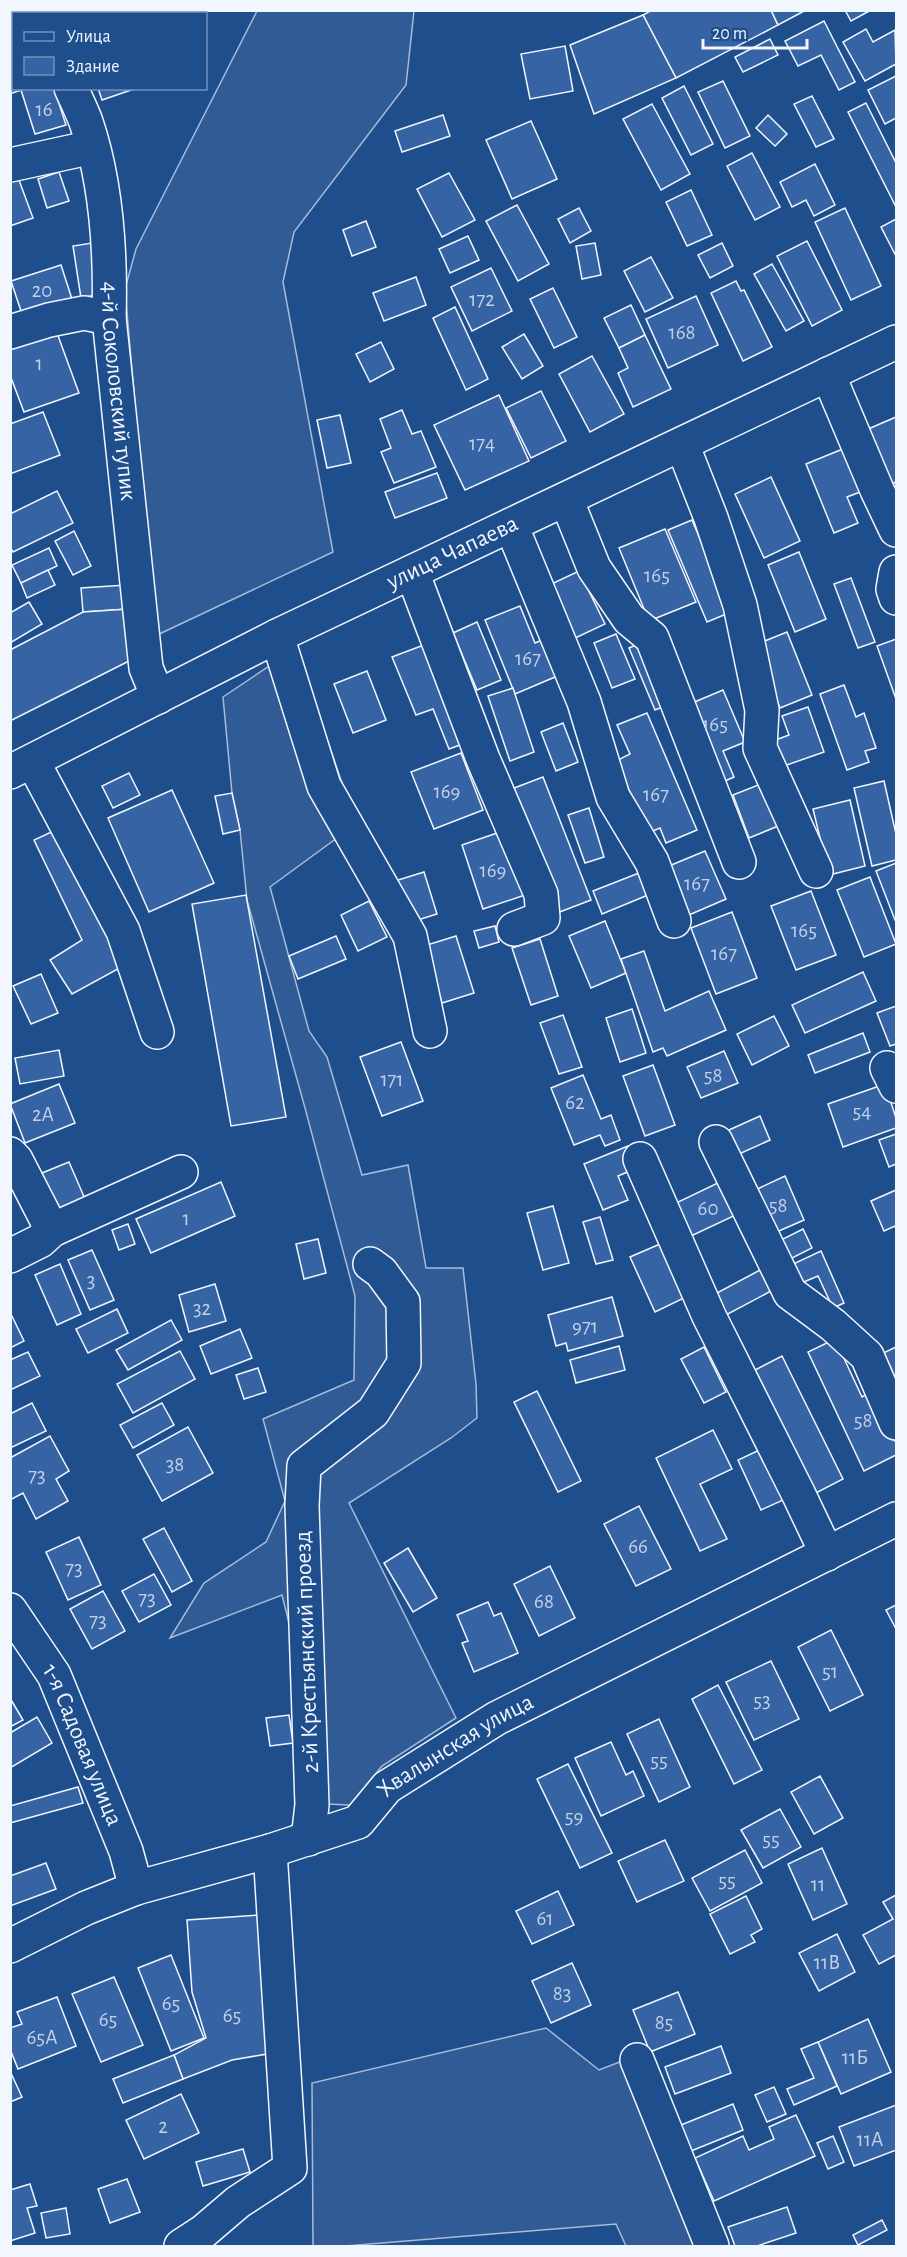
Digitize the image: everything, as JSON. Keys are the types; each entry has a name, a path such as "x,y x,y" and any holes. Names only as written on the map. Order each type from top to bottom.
{"street":[{"name":"4-й Соколовский тупик","path":"72,90 86,120 104,200 110,291 109,318 146,668 158,697"},
{"path":"10,165 93,147"},
{"path":"10,332 49,320 84,313 109,318"},
{"name":"улица Чапаева","path":"22,767 277,636 897,342"},
{"path":"828,374 877,490 897,530"},
{"path":"682,444 711,518 740,605 762,710 760,748 816,871"},
{"path":"566,499 594,568 629,619 652,638 739,862"},
{"path":"512,525 584,702 613,797 652,862 674,921"},
{"path":"412,572 483,759 541,894 543,918 514,929"},
{"path":"897,572 893,589 897,598"},
{"path":"277,636 324,786 410,936 430,1031"},
{"path":"22,767 123,931 157,1032"},
{"path":"716,1142 790,1293 833,1325 867,1356 897,1423"},
{"path":"10,1154 16,1160 52,1230"},
{"path":"640,1159 709,1316 827,1554"},
{"path":"10,1256 40,1241 52,1230 181,1172"},
{"name":"2-й Крестьянский проезд","path":"308,1839 312,1805 302,1506 304,1466 373,1412 404,1363 403,1302 381,1272 370,1264"},
{"name":"Хвалынская улица","path":"10,1946 86,1908 136,1888 270,1851 358,1822 387,1787 497,1718 897,1520"},
{"name":"1-я Садовая улица","path":"10,1610 54,1675 126,1851 136,1888"},
{"path":"198,2241 238,2202 290,2168 270,1851"},
{"path":"638,2060 712,2247"}],"shaded area":[{"path":"257,11 414,11 406,85 294,232 283,282 333,552 155,636 125,289 136,249"},
{"path":"296,648 356,824 270,887 309,1031 327,1057 362,1175 408,1165 426,1268 463,1268 476,1384 477,1418 451,1438 349,1503 456,1718 382,1766 350,1805 301,1803 297,1655 282,1595 170,1638 204,1583 266,1542 285,1501 263,1419 354,1380 355,1296 247,900 240,830 232,793 223,697"},
{"path":"546,2028 599,2070 625,2060 702,2246 626,2246 616,2224 345,2246 313,2246 312,2083"}],"building":[{"path":"64,10 126,10 127,12 64,12"},
{"path":"652,10 771,10 778,25 676,78 643,15"},
{"path":"771,10 806,10 778,25"},
{"path":"845,10 871,10 851,21"},
{"path":"643,15 676,78 594,114 570,45"},
{"path":"824,21 855,82 839,90 821,55 798,66 785,41"},
{"path":"866,29 873,42 895,30 896,64 865,81 843,42"},
{"path":"770,39 778,55 743,72 735,57"},
{"path":"565,46 573,91 530,99 521,54"},
{"path":"10,56 12,56 12,90 21,90 10,94"},
{"path":"896,76 896,118 885,124 868,90"},
{"path":"723,81 750,136 725,148 698,92"},
{"path":"684,86 713,144 691,155 662,98"},
{"path":"21,90 55,90 66,125 35,134"},
{"path":"99,90 131,90 102,100"},
{"path":"812,96 834,139 816,147 794,104"},
{"path":"866,103 896,163 896,207 848,112"},
{"path":"652,104 690,174 661,190 623,119"},
{"path":"443,115 450,136 402,152 395,131"},
{"path":"768,115 787,134 775,146 756,128"},
{"path":"531,121 557,179 512,199 486,140"},
{"path":"752,153 780,207 755,220 727,166"},
{"path":"815,164 835,205 814,216 806,200 792,207 780,182"},
{"path":"16,172 33,218 10,226 10,174"},
{"path":"59,172 69,201 47,208 38,179"},
{"path":"449,173 475,220 442,237 417,189"},
{"path":"691,190 712,235 687,246 666,202"},
{"path":"517,205 549,264 518,281 486,221"},
{"path":"579,208 591,231 570,243 558,219"},
{"path":"845,208 881,286 851,300 815,222"},
{"path":"896,219 896,256 881,227"},
{"path":"366,221 376,247 352,256 343,230"},
{"path":"468,236 479,260 450,273 439,249"},
{"path":"807,241 842,310 812,326 777,256"},
{"path":"92,243 101,294 81,298 73,246"},
{"path":"595,243 601,275 582,279 576,246"},
{"path":"722,243 733,266 710,278 698,255"},
{"path":"651,257 673,298 645,312 624,271"},
{"path":"772,264 804,321 786,331 754,274"},
{"path":"61,265 72,299 22,314 11,281"},
{"path":"491,268 512,311 472,331 451,287"},
{"path":"416,277 426,305 384,321 373,293"},
{"path":"736,281 741,291 744,290 772,347 743,361 711,293"},
{"path":"553,288 577,337 554,348 530,299"},
{"path":"696,296 718,345 668,368 646,319"},
{"path":"631,305 645,335 619,348 604,318"},
{"path":"455,307 488,379 466,390 433,318"},
{"path":"57,333 79,393 24,412 10,375 10,350"},
{"path":"524,334 543,366 522,379 502,347"},
{"path":"645,335 671,389 633,407 618,373 628,368 619,348"},
{"path":"381,342 394,369 370,382 356,354"},
{"path":"592,356 624,414 590,432 559,374"},
{"path":"541,391 566,441 531,458 506,408"},
{"path":"499,395 529,461 465,490 434,425"},
{"path":"402,410 412,434 421,431 436,467 394,483 381,452 391,448 380,419"},
{"path":"43,412 60,455 10,474 10,424"},
{"path":"340,415 351,463 327,468 317,420"},
{"path":"896,417 896,482 889,485 866,430"},
{"path":"850,446 868,489 847,497 858,523 834,533 806,464"},
{"path":"437,473 447,498 395,518 385,492"},
{"path":"771,477 800,541 764,558 735,494"},
{"path":"57,491 73,523 13,552 10,547 10,514"},
{"path":"692,520 731,612 707,622 668,530"},
{"path":"665,529 696,602 649,621 619,548"},
{"path":"74,531 91,566 73,575 55,541"},
{"path":"49,548 57,566 21,583 12,565"},
{"path":"799,552 826,619 795,632 768,565"},
{"path":"48,570 55,585 27,598 21,583"},
{"path":"579,571 605,624 571,640 545,587"},
{"path":"851,578 875,642 858,648 834,584"},
{"path":"126,585 128,609 83,612 81,588"},
{"path":"29,602 42,624 10,643 10,613"},
{"path":"520,606 535,643 547,638 562,674 515,694 485,620"},
{"path":"128,609 135,658 10,721 10,650 83,612"},
{"path":"477,622 501,680 477,690 453,633"},
{"path":"787,632 812,695 780,708 755,645"},
{"path":"616,634 635,679 612,688 594,643"},
{"path":"896,639 896,699 877,646"},
{"path":"645,641 672,703 655,710 629,648"},
{"path":"429,643 468,742 449,749 433,709 416,715 392,657"},
{"path":"367,671 386,720 353,733 334,684"},
{"path":"844,685 856,717 864,713 876,748 865,751 869,762 847,770 820,694"},
{"path":"513,688 534,752 510,761 488,696"},
{"path":"723,690 745,742 723,751 734,777 718,784 685,706"},
{"path":"808,707 824,752 781,767 773,741 789,735 782,716"},
{"path":"647,713 697,830 666,843 660,828 648,833 616,761 630,754 617,725"},
{"path":"563,723 578,762 556,771 541,732"},
{"path":"461,753 483,810 434,829 411,772"},
{"path":"129,773 140,795 113,808 102,786"},
{"path":"543,777 591,900 557,913 509,790"},
{"path":"884,781 896,834 896,860 872,866 854,788"},
{"path":"766,782 783,824 749,838 733,795"},
{"path":"172,790 214,883 149,912 108,818"},
{"path":"232,793 240,830 223,834 215,796"},
{"path":"850,800 865,866 829,875 813,809"},
{"path":"589,808 604,857 585,863 568,815"},
{"path":"60,828 127,964 72,994 50,960 82,940 34,840"},
{"path":"503,831 525,895 483,909 462,845"},
{"path":"705,851 726,899 689,915 669,866"},
{"path":"896,863 896,919 895,920 876,871"},
{"path":"424,872 437,914 408,923 395,881"},
{"path":"639,873 648,895 602,914 593,891"},
{"path":"870,877 896,944 864,957 837,890"},
{"path":"811,891 836,955 796,970 771,906"},
{"path":"246,895 286,1117 231,1126 192,904"},
{"path":"369,901 387,937 358,951 341,915"},
{"path":"732,912 757,978 716,994 691,928"},
{"path":"605,921 626,973 591,988 569,936"},
{"path":"495,926 499,942 479,948 474,931"},
{"path":"336,936 346,959 298,979 289,956"},
{"path":"456,936 474,993 442,1003 424,946"},
{"path":"540,939 558,996 531,1005 512,948"},
{"path":"644,951 665,1011 709,991 726,1030 667,1056 663,1048 653,1052 621,959"},
{"path":"863,972 876,1001 805,1033 792,1005"},
{"path":"41,974 58,1013 31,1024 13,986"},
{"path":"896,1006 896,1044 890,1046 877,1013"},
{"path":"632,1009 646,1053 620,1062 606,1018"},
{"path":"563,1015 582,1067 559,1074 540,1023"},
{"path":"774,1016 789,1046 752,1065 737,1034"},
{"path":"863,1033 870,1052 815,1073 808,1055"},
{"path":"401,1042 423,1101 382,1116 360,1057"},
{"path":"59,1050 64,1076 20,1084 15,1058"},
{"path":"724,1051 738,1083 701,1098 687,1067"},
{"path":"653,1065 675,1125 645,1136 623,1076"},
{"path":"583,1075 601,1119 611,1115 620,1140 605,1146 600,1135 574,1145 551,1088"},
{"path":"59,1084 75,1123 25,1143 10,1104"},
{"path":"885,1084 896,1118 896,1128 843,1147 828,1104"},
{"path":"760,1116 770,1140 739,1154 729,1130"},
{"path":"896,1134 896,1164 889,1167 879,1140"},
{"path":"628,1146 637,1168 618,1176 628,1200 603,1210 584,1164"},
{"path":"69,1162 85,1199 57,1210 42,1173"},
{"path":"785,1176 804,1220 772,1234 753,1191"},
{"path":"724,1180 740,1213 691,1236 676,1203"},
{"path":"221,1182 235,1216 151,1253 136,1219"},
{"path":"896,1190 896,1229 895,1226 884,1231 871,1201"},
{"path":"553,1206 569,1263 543,1270 527,1213"},
{"path":"600,1217 613,1260 596,1264 583,1222"},
{"path":"128,1224 135,1244 119,1250 112,1230"},
{"path":"803,1229 812,1248 786,1261 777,1242"},
{"path":"318,1239 326,1273 304,1279 296,1244"},
{"path":"660,1244 686,1297 655,1312 630,1257"},
{"path":"92,1250 114,1300 90,1310 68,1260"},
{"path":"821,1251 844,1303 833,1308 818,1276 799,1284 791,1265"},
{"path":"60,1264 81,1314 57,1325 35,1275"},
{"path":"760,1270 771,1291 726,1315 715,1294"},
{"path":"215,1284 226,1321 189,1332 179,1295"},
{"path":"612,1297 623,1336 568,1351 566,1343 556,1346 548,1315"},
{"path":"117,1309 128,1333 88,1353 76,1329"},
{"path":"10,1312 24,1341 10,1348"},
{"path":"171,1320 182,1340 128,1370 116,1350"},
{"path":"240,1329 252,1358 211,1374 200,1346"},
{"path":"835,1339 862,1397 872,1391 896,1443 896,1455 864,1471 808,1352"},
{"path":"619,1346 625,1370 576,1383 570,1360"},
{"path":"704,1347 726,1392 704,1403 681,1359"},
{"path":"896,1347 896,1395 879,1355"},
{"path":"180,1351 195,1379 133,1413 117,1384"},
{"path":"28,1352 40,1376 10,1390 10,1360"},
{"path":"782,1356 843,1479 814,1494 753,1371"},
{"path":"258,1368 266,1392 244,1399 236,1375"},
{"path":"537,1391 581,1481 558,1492 514,1402"},
{"path":"32,1403 46,1431 10,1448 10,1414"},
{"path":"162,1403 174,1425 133,1448 120,1425"},
{"path":"188,1427 213,1473 162,1501 137,1455"},
{"path":"713,1430 732,1469 700,1484 727,1539 700,1551 656,1458"},
{"path":"50,1436 69,1471 56,1479 68,1501 36,1519 23,1493 10,1500 10,1458"},
{"path":"768,1446 792,1496 761,1510 738,1460"},
{"path":"639,1506 671,1569 636,1586 604,1524"},
{"path":"164,1528 192,1581 172,1592 143,1539"},
{"path":"79,1537 101,1585 68,1600 46,1552"},
{"path":"408,1548 437,1598 413,1612 384,1563"},
{"path":"550,1566 575,1618 539,1636 514,1584"},
{"path":"154,1574 171,1605 139,1622 122,1591"},
{"path":"103,1591 125,1631 92,1649 70,1609"},
{"path":"488,1602 494,1616 501,1613 518,1653 474,1672 462,1643 468,1641 457,1615"},
{"path":"896,1605 896,1629 886,1610"},
{"path":"831,1630 863,1695 830,1711 798,1647"},
{"path":"771,1661 799,1719 754,1740 726,1682"},
{"path":"718,1685 762,1770 734,1784 692,1699"},
{"path":"10,1698 23,1720 10,1727"},
{"path":"289,1715 293,1743 270,1746 266,1718"},
{"path":"37,1717 52,1743 10,1768 10,1733"},
{"path":"659,1719 690,1787 659,1802 627,1734"},
{"path":"611,1742 626,1775 633,1771 644,1796 601,1816 575,1758"},
{"path":"568,1764 612,1853 580,1868 537,1779"},
{"path":"820,1776 843,1818 814,1834 791,1792"},
{"path":"78,1787 83,1803 10,1823 10,1806"},
{"path":"780,1809 801,1847 763,1868 741,1830"},
{"path":"665,1840 684,1881 637,1902 618,1861"},
{"path":"822,1848 847,1904 813,1920 788,1864"},
{"path":"745,1850 762,1883 710,1911 692,1878"},
{"path":"46,1863 56,1889 10,1906 10,1876"},
{"path":"558,1891 574,1925 532,1944 516,1911"},
{"path":"896,1895 896,1955 879,1964 863,1935 893,1919 883,1902"},
{"path":"746,1896 762,1929 751,1935 755,1942 730,1954 710,1914"},
{"path":"258,1915 267,2054 232,2060 183,2079 174,2055 206,2038 192,1992 187,1920"},
{"path":"837,1934 855,1972 819,1991 799,1953"},
{"path":"171,1955 204,2038 171,2051 138,1968"},
{"path":"572,1963 591,2005 551,2023 532,1981"},
{"path":"114,1977 143,2045 101,2062 72,1994"},
{"path":"678,1992 695,2034 650,2052 633,2010"},
{"path":"57,1997 76,2046 18,2069 10,2049 10,2028 22,2024 17,2012"},
{"path":"868,2019 891,2072 841,2094 818,2042"},
{"path":"818,2042 837,2086 794,2105 787,2089 814,2078 801,2049"},
{"path":"721,2046 731,2073 675,2094 665,2067"},
{"path":"174,2055 183,2079 123,2103 113,2079"},
{"path":"10,2071 22,2097 10,2102"},
{"path":"774,2087 786,2114 767,2122 755,2095"},
{"path":"181,2094 199,2133 144,2159 126,2120"},
{"path":"733,2104 743,2130 691,2151 681,2125"},
{"path":"896,2105 896,2150 854,2166 839,2127"},
{"path":"796,2115 815,2156 714,2201 695,2158 743,2136 749,2150 774,2139 769,2127"},
{"path":"833,2136 844,2162 828,2169 817,2143"},
{"path":"243,2149 250,2172 203,2186 196,2162"},
{"path":"127,2179 140,2212 110,2223 98,2189"},
{"path":"30,2184 37,2206 27,2208 35,2233 10,2241 10,2190"},
{"path":"787,2207 796,2233 757,2246 735,2246 728,2227"},
{"path":"66,2208 70,2234 46,2238 41,2213"},
{"path":"882,2220 887,2230 858,2245 853,2235"}]}
